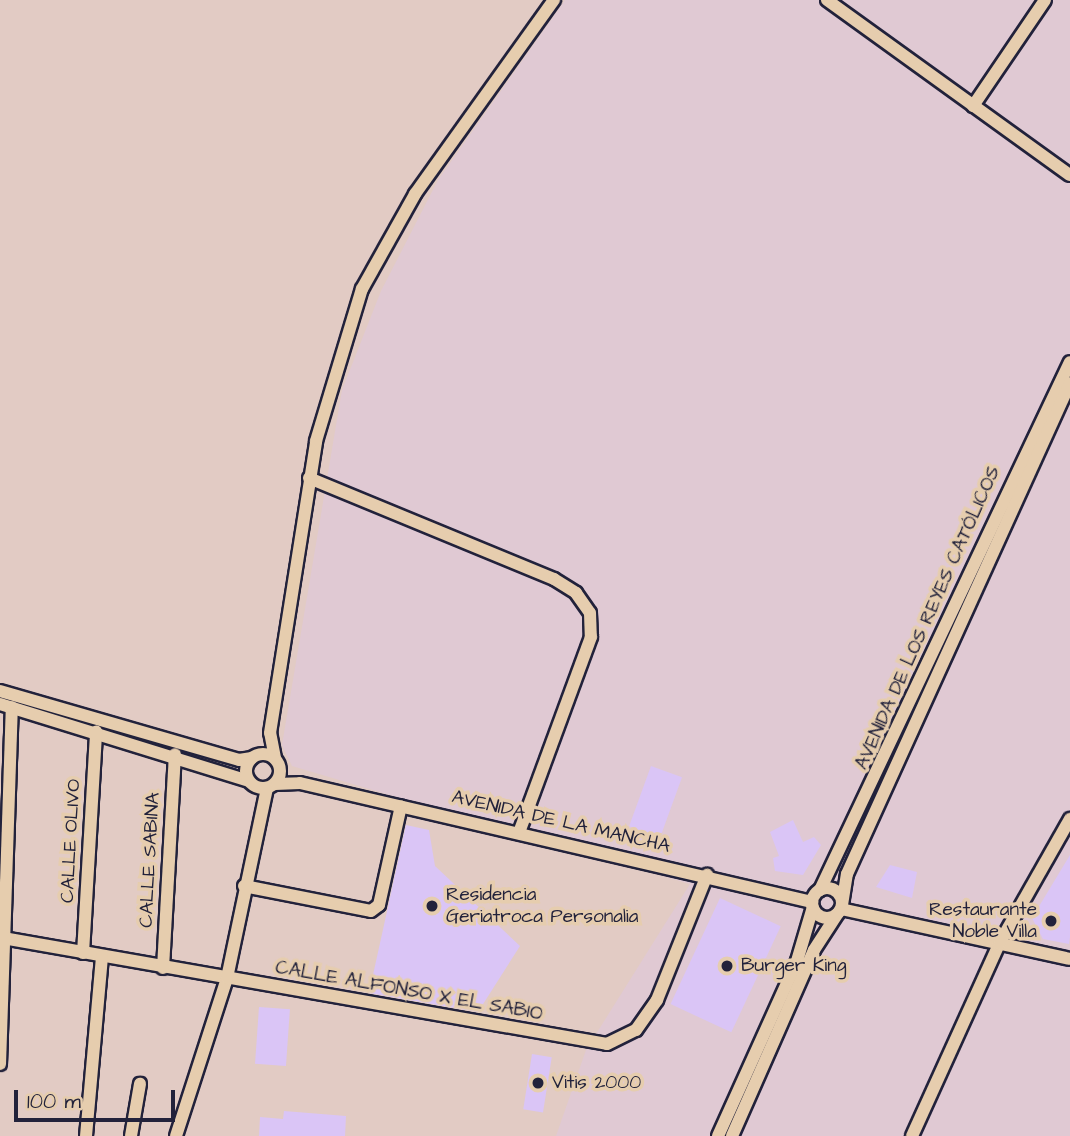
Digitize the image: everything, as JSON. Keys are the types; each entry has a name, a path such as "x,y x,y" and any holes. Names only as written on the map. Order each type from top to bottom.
{"street":[{"path":"176,1136 227,978 261,808 257,773 270,733 309,478 325,396 362,289 415,194 554,0"},
{"path":"827,0 1070,175"},
{"path":"973,106 1045,0"},
{"name":"AVENIDA DE LOS REYES CATÓLICOS","path":"821,890 1070,362"},
{"name":"AVENIDA DE LOS REYES CATÓLICOS","path":"737,1134 814,950 840,909 847,874 1070,383"},
{"path":"309,478 554,579 576,593 590,613 587,648 519,833"},
{"name":"AVENIDA DE LA MANCHA","path":"0,691 257,773"},
{"path":"0,1064 6,705"},
{"name":"AVENIDA DE LA MANCHA","path":"6,705 175,754 707,875 813,905"},
{"name":"CALLE OLIVO","path":"83,953 96,731"},
{"path":"257,773 275,758 270,733"},
{"name":"CALLE SABINA","path":"163,968 175,754"},
{"path":"244,886 370,911 379,905 401,806"},
{"path":"912,1136 999,944 1070,819"},
{"name":"CALLE ALFONSO X EL SABIO","path":"3,938 607,1044 636,1030 657,1000 707,875"},
{"path":"718,1136 797,961 813,905 821,890 836,891 840,909"},
{"path":"813,905 823,917 840,909 1070,960"},
{"path":"86,1136 102,957"},
{"path":"131,1136 140,1084"}],"shaded area":[{"path":"565,0 1070,0 1070,1136 556,1136 586,1050 690,884 292,766 282,745 342,390 381,291 438,180"}],"building":[{"path":"651,766 682,777 660,837 629,826"},
{"path":"793,820 803,842 814,837 821,845 803,875 775,871 773,858 779,856 770,832"},
{"name":"Residencia Geriatroca Personalia","path":"406,825 429,830 435,866 520,946 478,1012 369,993"},
{"path":"1070,855 1069,944 1043,939 1032,918"},
{"path":"890,865 917,872 912,898 876,887"},
{"name":"Burger King","path":"720,898 781,926 731,1032 671,1004"},
{"path":"259,1007 290,1009 286,1066 255,1064"},
{"name":"Vitis 2000","path":"532,1054 552,1057 543,1112 523,1109"},
{"path":"284,1111 346,1116 345,1136 259,1136 260,1117 283,1119"}],"place":[{"name":"Residencia Geriatroca Personalia","path":"432,906"},
{"name":"Restaurante Noble Villa","path":"1051,921"},
{"name":"Burger King","path":"727,966"},
{"name":"Vitis 2000","path":"538,1083"}]}
